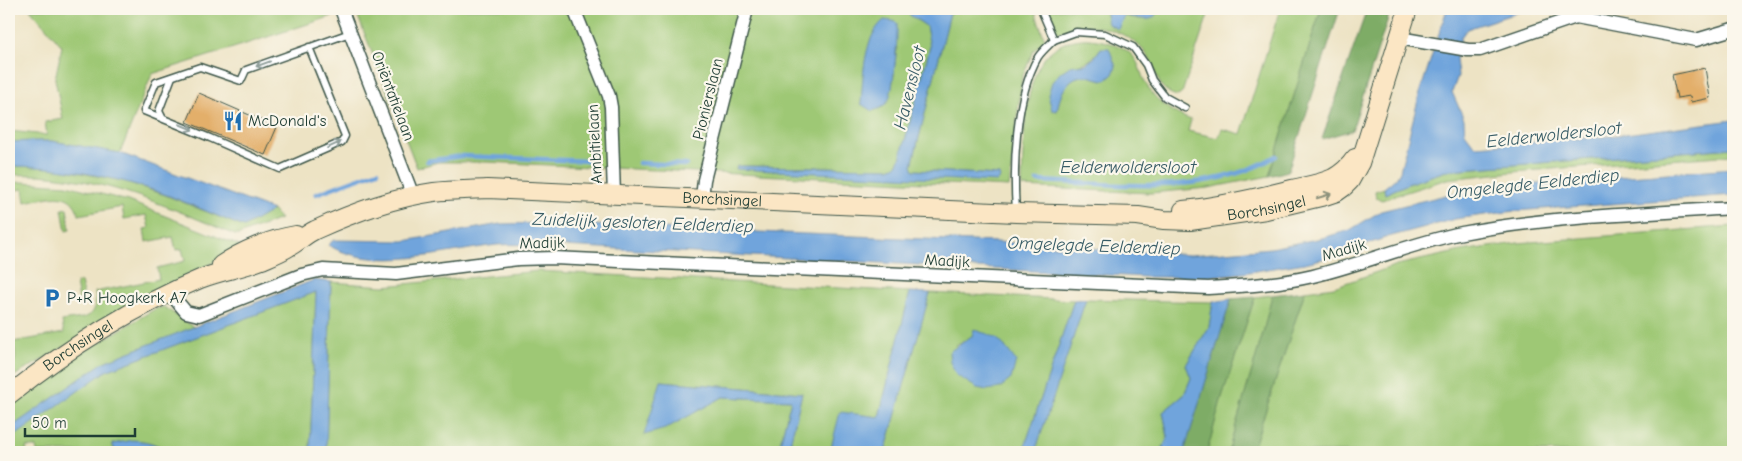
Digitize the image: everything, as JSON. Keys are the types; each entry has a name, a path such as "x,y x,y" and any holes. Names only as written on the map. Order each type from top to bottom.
{"main road":[{"name":"Borchsingel","path":"9,395 36,374 93,336 132,312 170,293 202,279 261,260 338,220 378,205 413,196 448,191 487,190 1016,213 1138,216 1164,220 1210,219 1266,210 1325,196 1337,192 1350,181 1360,164 1364,145 1408,9"},
{"name":"Borchsingel","path":"9,386 36,374"}],"street":[{"name":"Oriëntatielaan","path":"341,9 413,196"},
{"name":"Ambitielaan","path":"574,9 609,96 614,195"},
{"name":"Pionierslaan","path":"702,198 704,180 747,9"},
{"path":"1399,38 1468,50 1480,50 1576,17 1696,40 1733,29"},
{"name":"Madijk","path":"170,293 186,312 199,315 301,275 323,270 396,274 518,259 554,258 1208,288 1266,284 1313,276 1460,234 1511,225 1733,208"}],"lane":[{"path":"1042,9 1054,40"},
{"path":"1016,213 1018,128 1027,81 1039,55 1054,40 1076,32 1105,34 1133,46 1146,65 1152,80 1165,97 1185,108"},
{"path":"309,47 345,136 342,142 280,169 162,117 144,111 156,82 200,67 241,81 246,70 309,47 350,33"},
{"path":"162,117 159,110 172,77"}],"green space":[{"path":"30,9 355,9 152,74 120,153 52,141 9,142 9,131 47,135 45,122 63,119 55,79 62,46"},
{"path":"355,9 878,9 907,13 926,26 930,46 897,165 889,168 736,167 999,175 914,170 912,166 951,9 1036,9 1045,40 1034,50 1022,77 1009,187 487,162 438,162 417,168","holes":["870,40 897,47 892,86 887,101 883,107 861,104"]},
{"path":"1049,9 1105,9 1108,24 1118,28 1124,16 1140,19 1159,11 1158,9 1210,9 1182,93 1178,96 1165,90 1147,55 1127,37 1109,29 1091,26 1070,28 1059,33 1051,22"},
{"path":"1280,9 1321,9 1269,176 1208,188 1150,193 1022,187 1025,121 1031,87 1036,72 1047,55 1060,45 1071,41 1082,39 1099,40 1122,47 1130,53 1137,62 1147,86 1157,99 1169,109 1191,120 1188,131 1218,138 1222,129 1241,134","holes":["1101,48 1113,74 1103,80 1087,76 1074,78 1066,86 1060,98 1057,111 1061,72 1087,62"]},
{"path":"1321,9 1340,9 1288,171 1269,176"},
{"path":"1367,9 1391,9 1352,130 1322,139"},
{"path":"1733,148 1733,155 1447,179 1382,200 1376,198 1375,191 1384,188 1385,194 1410,183 1449,170"},
{"path":"9,166 49,167 123,181 165,195 244,227 273,210 280,219 235,235 153,201 125,192 68,178 39,175 9,175"},
{"path":"9,183 67,185 128,201 240,246 231,253 179,280 9,379 9,367 15,359 13,342 64,333 62,321 83,318 92,313 96,301 95,292 159,279 157,268 185,261 182,249 176,250 173,237 146,242 144,229 149,228 146,215 124,219 122,207 79,215 75,206 70,201 58,196 25,202 23,189 9,191"},
{"path":"67,208 70,230 66,231 62,209"},
{"path":"1733,226 1733,452 1252,452 1305,291 1334,287 1397,265 1461,251 1518,243"},
{"path":"538,271 910,292 879,417 841,413 830,452 788,452 802,393 661,381 684,417 723,397 791,400 778,452 326,452 331,282 384,286"},
{"path":"81,282 85,304 80,305 76,283"},
{"path":"1305,291 1252,452 1228,452 1263,333 1272,295"},
{"path":"316,292 310,452 169,452 155,444 135,441 112,445 116,452 37,452 36,447 26,447 27,452 9,452 9,403 71,359 155,309 164,307 194,327 104,362 10,428 15,435 106,371"},
{"path":"930,293 1074,300 1023,452 885,452","holes":["981,333 990,335 1012,372 1011,379 956,345"]},
{"path":"1272,295 1263,333 1228,452 1207,452 1221,400 1255,297"},
{"path":"1255,297 1221,400 1207,452 1184,452 1231,299"},
{"path":"1086,299 1213,302 1209,327 1186,365 1191,378 1184,395 1163,412 1168,437 1161,452 1035,452"}],"water":[{"path":"878,9 951,9 912,165 914,170 999,175 1000,178 997,182 736,169 737,166 889,168 897,165 930,47 926,26 907,13"},
{"path":"1105,9 1158,9 1153,18 1149,19 1124,16 1118,29 1108,24"},
{"path":"1447,9 1528,9 1467,29 1461,37 1456,59 1458,76 1452,92 1464,119 1465,133 1475,146 1602,137 1733,120 1733,148 1449,170 1410,183 1385,194 1384,188 1396,178 1400,171 1420,92"},
{"path":"884,20 897,23 894,76 888,101 883,107 872,111 861,104 865,59 872,37 877,27"},
{"path":"1101,48 1109,48 1116,67 1113,74 1106,80 1087,76 1074,78 1063,92 1057,111 1052,110 1048,95 1052,82 1070,66 1086,64 1094,58"},
{"path":"52,141 120,153 273,210 244,227 138,185 66,170 9,166 9,142"},
{"name":"Omgelegde Eelderdiep","path":"1733,168 1733,195 1515,211 1455,219 1388,237 1326,258 1305,263 1243,273 1202,277 1145,277 544,245 497,245 411,258 389,259 367,258 347,253 328,245 334,240 404,241 500,224 544,223 997,242 1190,255 1271,248 1322,238 1350,230 1381,211 1450,194 1512,185"},
{"path":"314,280 331,282 326,452 310,452 316,292 106,371 15,436 10,428 104,362"},
{"path":"910,292 930,293 885,452 830,452 840,412 879,417"},
{"path":"1086,299 1035,452 1023,452 1074,300"},
{"path":"1231,299 1184,452 1161,452 1168,437 1163,412 1184,395 1191,378 1186,365 1209,327 1213,302"},
{"path":"974,329 997,339 1016,361 1011,379 1000,388 987,390 977,388 956,375 950,362 949,352 972,336"},
{"path":"661,381 802,393 788,452 778,452 791,400 723,397 665,429 644,435"},
{"path":"132,440 152,443 169,452 116,452 112,444"}],"building":[{"path":"1705,68 1710,98 1691,102 1690,96 1677,98 1672,75"},
{"path":"199,93 277,127 265,155 187,122"}],"waterway":[{"path":"427,161 462,156 589,161"},
{"name":"Eelderwoldersloot","path":"1037,181 1128,185 1190,183 1220,178 1249,169 1276,156"},
{"path":"639,163 686,165"},
{"path":"316,194 378,171"}],"place":[{"name":"McDonald's","path":"233,121"},
{"name":"P+R Hoogkerk A7","path":"52,298"}],"water label":[{"name":"Havensloot","path":"910,88"},
{"name":"Zuidelijk gesloten Eelderdiep","path":"643,223"}]}
